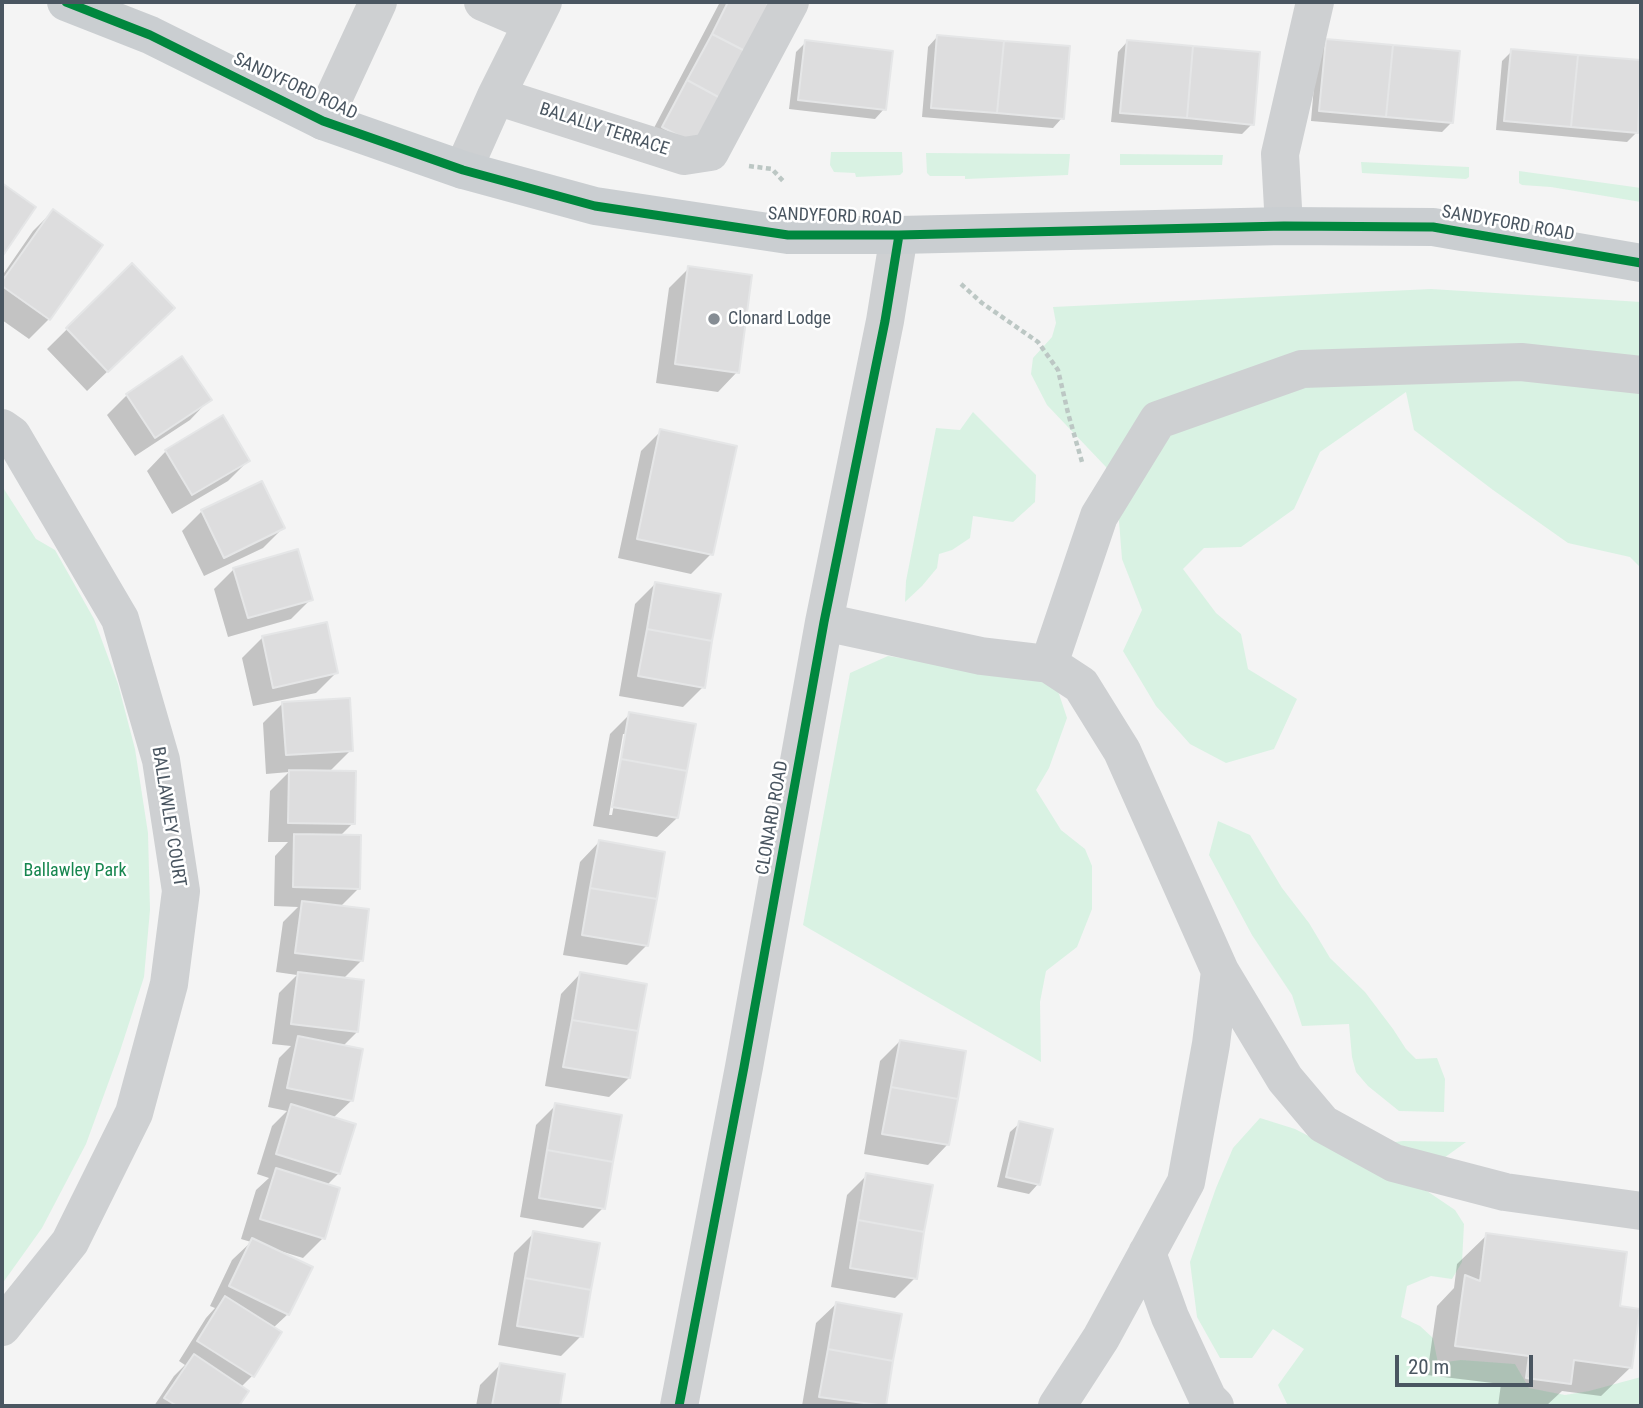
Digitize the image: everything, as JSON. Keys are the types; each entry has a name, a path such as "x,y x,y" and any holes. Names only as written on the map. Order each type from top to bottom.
{"main road":[{"name":"SANDYFORD ROAD","path":"66,2 150,35 323,121 463,170 595,206 781,234 899,235 1284,226 1433,227 1641,263"}],"street":[{"path":"323,121 378,2"},
{"path":"463,170 538,12 483,2"},
{"name":"BALALLY TERRACE","path":"496,96 684,156 710,152 790,2"},
{"path":"1284,226 1280,154 1315,2"},
{"name":"CLONARD ROAD","path":"678,1406 744,1067 824,622 885,321 899,235"},
{"path":"1049,664 1099,516 1158,420 1302,369 1521,362 1641,376"},
{"name":"BALLAWLEY COURT","path":"2,428 12,435 120,618 161,760 181,891 169,984 134,1113 71,1242 2,1327"},
{"path":"824,622 981,656 1049,664 1081,685 1122,751 1220,971 1284,1079 1323,1124 1394,1163 1505,1192 1641,1211"},
{"path":"1057,1406 1101,1338 1186,1182 1211,1044 1220,971"},
{"path":"1147,1253 1170,1317 1208,1399 1216,1406"}],"path":[{"path":"961,284 982,303 1038,342 1058,370 1099,516"}],"green space":[{"path":"831,152 902,152 903,172 900,175 856,177 855,173 834,172 830,165"},
{"path":"926,153 1070,154 1068,175 965,179 965,176 930,176 927,173"},
{"path":"1120,154 1223,155 1222,165 1120,165"},
{"path":"1361,162 1469,167 1469,177 1466,179 1362,173"},
{"path":"1519,171 1641,188 1641,202 1551,187 1522,185 1519,183"},
{"path":"1431,289 1641,302 1641,568 1630,557 1568,543 1493,490 1414,430 1406,392 1320,452 1294,509 1241,547 1204,548 1183,569 1216,613 1241,634 1248,669 1297,699 1274,749 1226,763 1190,744 1156,706 1123,651 1142,610 1122,559 1117,496 1106,467 1047,405 1031,374 1033,358 1052,337 1056,323 1053,307"},
{"path":"973,412 1036,475 1035,502 1013,522 973,516 970,538 952,550 939,554 937,568 905,602 906,581 936,428 960,430"},
{"name":"Ballawley Park","path":"2,486 36,539 55,550 94,619 118,684 135,749 148,833 150,910 144,977 86,1144 42,1228 2,1284"},
{"path":"888,656 940,664 1049,664 1067,718 1049,768 1036,790 1061,830 1085,849 1092,866 1092,909 1077,947 1046,971 1040,1002 1041,1062 803,925 850,673"},
{"path":"1218,821 1250,835 1330,958 1365,992 1406,1049 1416,1059 1437,1058 1445,1079 1444,1112 1399,1111 1368,1086 1356,1072 1349,1024 1302,1026 1292,995 1252,935 1209,855"},
{"path":"1260,1118 1295,1129 1336,1150 1403,1141 1466,1142 1415,1179 1424,1189 1455,1210 1464,1224 1462,1262 1452,1279 1431,1276 1407,1286 1401,1317 1420,1326 1433,1338 1438,1363 1461,1360 1515,1364 1529,1388 1565,1395 1641,1377 1641,1406 1288,1406 1278,1385 1304,1349 1273,1329 1252,1358 1220,1358 1197,1317 1190,1262 1233,1148"}],"building":[{"path":"728,2 764,2 772,6 747,52 712,34"},
{"path":"712,34 747,52 722,99 687,80"},
{"path":"937,35 1004,41 997,113 931,108"},
{"path":"1326,39 1393,45 1386,117 1319,111"},
{"path":"805,40 893,51 886,110 798,100"},
{"path":"1127,40 1193,46 1187,118 1120,113"},
{"path":"1004,41 1070,46 1064,119 997,113"},
{"path":"1393,45 1460,51 1453,123 1386,117"},
{"path":"1193,46 1260,52 1254,125 1187,118"},
{"path":"1511,49 1578,55 1571,127 1504,121"},
{"path":"1578,55 1641,60 1638,133 1571,127"},
{"path":"687,80 722,99 698,146 662,127"},
{"path":"2,183 36,207 2,257"},
{"path":"53,209 103,245 50,320 2,286 2,281"},
{"path":"132,263 175,308 108,372 66,328"},
{"name":"Clonard Lodge","path":"688,266 752,275 739,373 675,364"},
{"path":"182,356 212,400 155,438 126,394"},
{"path":"223,415 250,461 192,495 165,450"},
{"path":"660,429 737,446 713,555 637,539"},
{"path":"262,481 285,528 224,558 201,510"},
{"path":"298,549 313,600 248,618 233,568"},
{"path":"655,582 721,594 712,641 647,629"},
{"path":"327,622 338,673 273,688 262,636"},
{"path":"647,629 712,641 705,688 638,676"},
{"path":"350,698 353,751 286,755 282,702"},
{"path":"629,712 696,724 687,771 621,759"},
{"path":"621,759 687,771 678,818 612,807"},
{"path":"289,770 356,771 355,824 288,823"},
{"path":"294,834 361,835 360,889 293,887"},
{"path":"599,840 665,852 657,899 590,888"},
{"path":"590,888 657,899 648,946 582,935"},
{"path":"302,901 369,909 363,961 295,953"},
{"path":"298,972 364,980 358,1032 291,1024"},
{"path":"580,972 647,984 638,1031 572,1020"},
{"path":"572,1020 638,1031 630,1078 563,1067"},
{"path":"298,1036 363,1049 353,1101 287,1088"},
{"path":"900,1040 966,1051 958,1099 891,1087"},
{"path":"891,1087 958,1099 949,1145 882,1134"},
{"path":"555,1103 622,1115 613,1162 547,1150"},
{"path":"291,1104 356,1124 340,1174 276,1154"},
{"path":"1019,1121 1053,1129 1040,1185 1006,1177"},
{"path":"547,1150 613,1162 605,1209 539,1198"},
{"path":"276,1168 340,1188 325,1239 260,1219"},
{"path":"866,1173 933,1185 924,1232 858,1220"},
{"path":"858,1220 924,1232 917,1279 850,1268"},
{"path":"533,1231 600,1243 591,1290 525,1278"},
{"path":"1486,1233 1627,1252 1620,1306 1640,1309 1632,1368 1574,1360 1571,1384 1526,1378 1529,1356 1455,1346 1465,1275 1480,1281"},
{"path":"252,1238 313,1267 289,1315 229,1286"},
{"path":"525,1278 591,1290 583,1337 517,1326"},
{"path":"225,1296 282,1332 254,1377 197,1341"},
{"path":"836,1302 902,1314 893,1361 828,1349"},
{"path":"828,1349 893,1361 886,1406 819,1397"},
{"path":"194,1354 249,1391 239,1406 177,1406 164,1398"},
{"path":"500,1363 565,1374 560,1406 492,1406"}],"cycle path":[{"path":"66,2 150,35 323,121 463,170 595,206 788,235 1284,226 1433,227 1641,263"},
{"path":"679,1406 744,1067 824,622 885,321 899,235"}],"place":[{"name":"Clonard Lodge","path":"714,319"}]}
